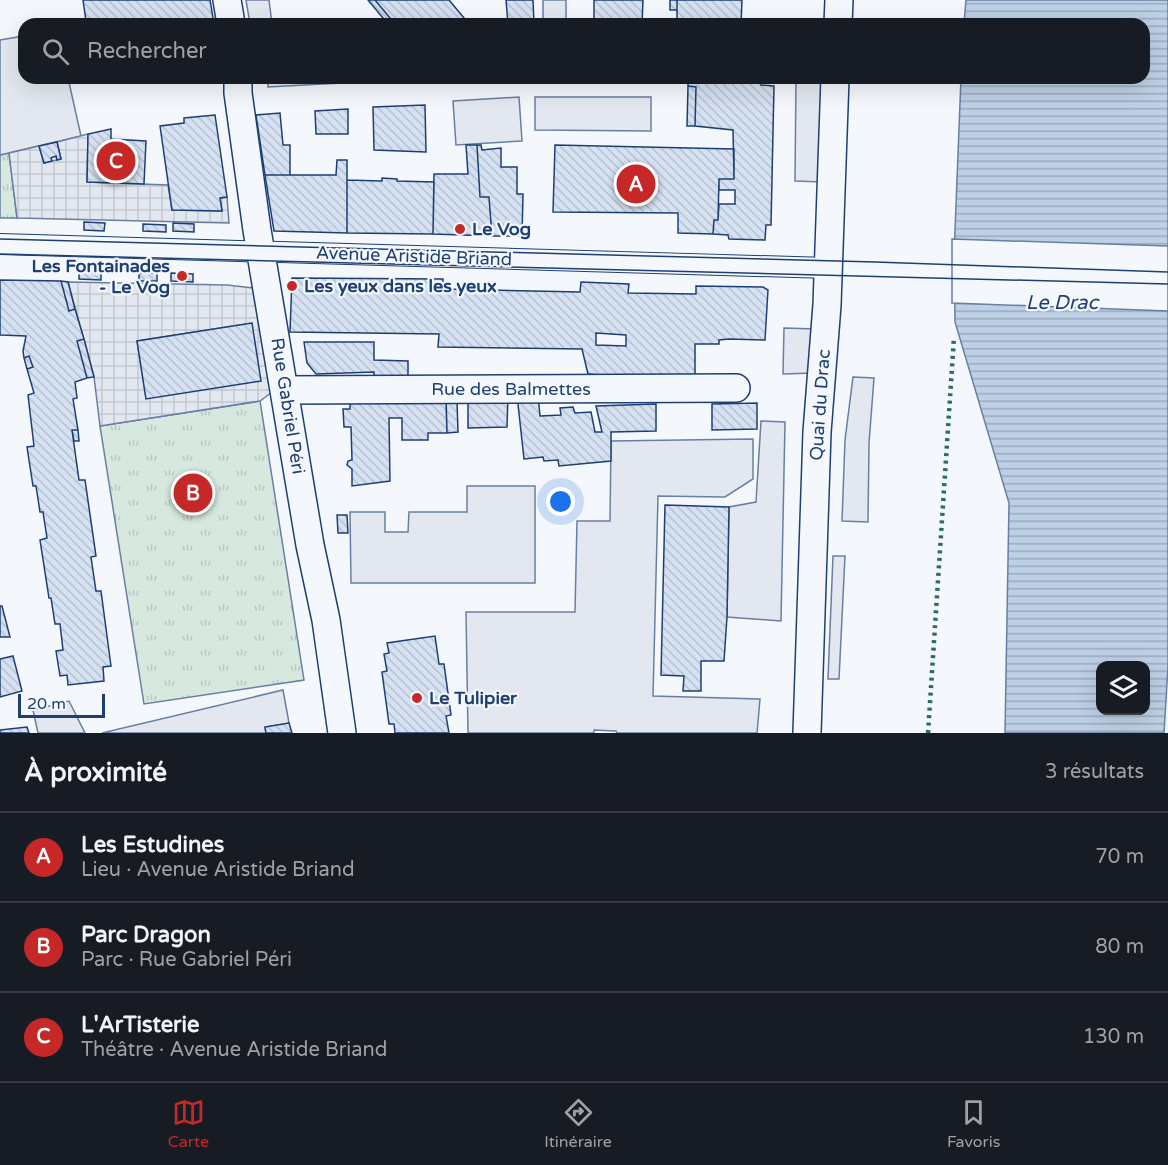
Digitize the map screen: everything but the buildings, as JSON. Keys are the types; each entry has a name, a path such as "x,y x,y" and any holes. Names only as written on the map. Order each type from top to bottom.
{"street":[{"path":"227,0 230,18"},
{"path":"838,18 839,0"},
{"name":"Rue Gabriel Péri","path":"238,84 261,251 310,545 326,620 342,733"},
{"name":"Quai du Drac","path":"807,733 817,432 827,304 835,84"},
{"name":"Avenue Aristide Briand","path":"0,244 828,268"},
{"name":"Rue des Balmettes","path":"285,390 736,388"}],"green space":[{"path":"9,153 17,218 0,218 0,155"},
{"path":"260,401 304,680 144,704 100,426"}],"shaded area":[{"path":"246,0 269,0 271,18 249,18"},
{"path":"543,0 566,0 566,18 543,18"},
{"path":"18,37 18,84 69,84 81,136 0,155 0,40"},
{"path":"268,84 323,84 268,87"},
{"path":"796,84 823,84 822,182 795,181"},
{"path":"519,97 522,141 456,145 453,101"},
{"path":"535,97 651,97 651,131 535,130"},
{"path":"88,134 87,182 168,185 172,210 222,211 220,198 227,197 229,223 17,218 9,153 39,146 44,163 61,159 57,142"},
{"path":"68,282 227,285 253,288 272,392 260,401 100,426 94,377","holes":["252,323 146,398 137,341"]},
{"path":"784,328 815,329 813,373 783,374"},
{"path":"853,377 874,378 869,443 868,522 842,521 845,440"},
{"path":"761,421 785,422 781,621 727,617 729,507 756,502"},
{"path":"753,439 753,479 725,497 658,496 653,696 760,699 757,733 617,733 616,731 594,730 594,733 468,733 466,612 575,612 577,521 610,521 611,441"},
{"path":"467,486 535,486 535,583 351,583 350,512 385,512 385,532 408,532 409,512 467,512"},
{"path":"833,556 845,556 839,679 828,679"},
{"path":"283,690 289,723 265,727 266,733 102,733"},
{"path":"69,701 85,733 38,733 33,710"}],"water":[{"name":"Le Drac","path":"966,0 1168,0 1168,666 1164,733 1005,733 1009,503 955,322 954,256 961,84 1150,84 1150,18 964,18"}],"pier":[{"path":"952,239 1168,246 1168,311 952,303"}],"tram line":[{"path":"0,239 1168,272"},
{"path":"0,254 1168,284"}],"hedge":[{"path":"928,733 954,337"}],"place":[{"name":"L'ArTisterie","path":"116,161"},
{"name":"Les Estudines","path":"636,184"},
{"name":"Le Vog","path":"460,229"},
{"name":"Les Fontainades - Le Vog","path":"182,276"},
{"name":"Les yeux dans les yeux","path":"292,286"},
{"name":"Parc Dragon","path":"193,493"},
{"name":"Le Tulipier","path":"417,698"}]}
